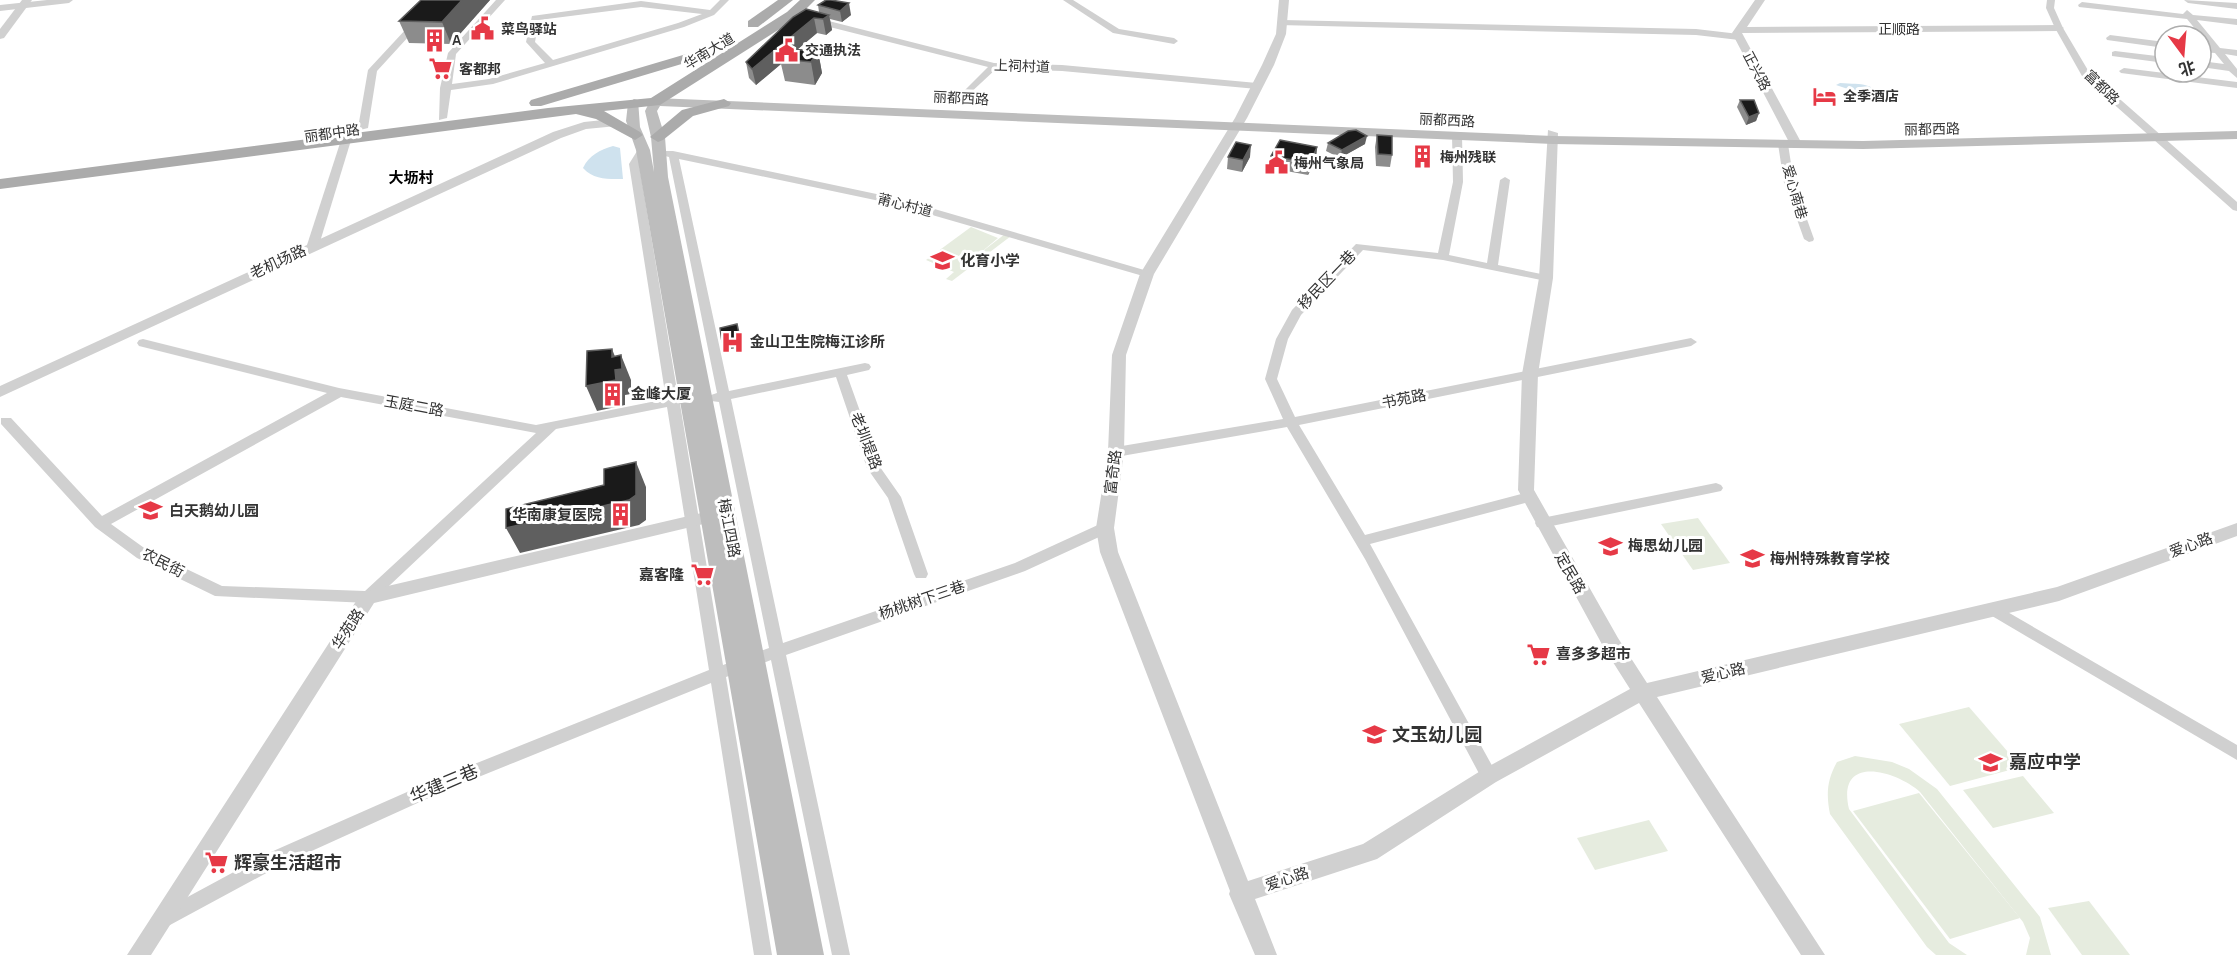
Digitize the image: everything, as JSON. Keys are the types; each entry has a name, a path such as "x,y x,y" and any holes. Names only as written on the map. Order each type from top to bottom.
{"main road":[{"name":"华南大道","path":"649,98 715,56 786,0"},
{"name":"华南大道","path":"649,98 654,83 715,56 792,15 808,0"},
{"path":"542,107 588,112 654,146 675,120 714,93 709,71 715,56"},
{"path":"542,107 715,56"},
{"name":"丽都西路","path":"649,98 714,93 1457,135 1936,144 2155,135 2237,135"},
{"name":"丽都中路","path":"0,177 442,118 649,98"},
{"name":"梅江四路","path":"789,955 689,401 654,146 649,98 631,110 654,146 661,177 812,955"},
{"name":"丽都中路","path":"0,184 347,137 542,107"},
{"name":"丽都西路","path":"1239,122 1552,136"},
{"name":"丽都西路","path":"2155,135 2237,128"}],"street":[{"path":"0,8 25,3 69,0"},
{"path":"363,128 370,103 373,70 438,0"},
{"path":"442,118 452,53 501,0"},
{"path":"446,88 490,82 670,28 711,13 725,0"},
{"path":"1067,0 1116,31 1174,40"},
{"name":"富奇路","path":"1266,955 1240,894 1109,552 1105,528 1116,452 1119,355 1147,274 1239,122 1257,86 1281,34 1284,0"},
{"path":"1282,23 1740,34 1760,0"},
{"name":"富都路","path":"2051,0 2050,8 2059,28 2085,74 2237,208"},
{"path":"551,64 530,42 535,18 641,2 711,13"},
{"path":"0,36 25,3"},
{"path":"2234,71 2190,17 2185,3 2237,6"},
{"path":"2082,5 2237,22"},
{"name":"上祠村道","path":"792,15 994,66 1062,68 1257,86"},
{"name":"正顺路","path":"1740,34 2059,28"},
{"name":"正兴路","path":"1740,34 1790,142"},
{"path":"2110,38 2153,43"},
{"path":"2213,51 2237,53"},
{"path":"2115,54 2153,59"},
{"path":"967,93 994,66"},
{"path":"2213,67 2234,71"},
{"path":"2124,71 2237,85"},
{"path":"542,107 559,119 560,127 557,135"},
{"name":"老机场路","path":"0,392 313,245 557,135 584,126 613,123"},
{"path":"1443,258 1459,184 1461,161 1457,135"},
{"name":"定民路","path":"1552,136 1546,278 1530,374 1526,490 1542,523 1642,692 1814,955"},
{"path":"313,245 347,137"},
{"name":"爱心南巷","path":"1790,142 1790,183 1809,239"},
{"path":"763,955 634,164 654,146 841,955"},
{"name":"莆心村道","path":"654,146 897,201 1147,274"},
{"path":"1492,267 1505,180"},
{"name":"移民区一巷","path":"1291,422 1270,379 1282,339 1296,313 1360,246 1443,258 1546,278"},
{"name":"书苑路","path":"1116,452 1291,422 1691,342"},
{"name":"玉庭二路","path":"143,343 339,392 536,429 865,367"},
{"name":"老圳堤路","path":"840,372 873,468 894,497 921,574"},
{"path":"100,523 339,392"},
{"name":"农民街","path":"6,421 100,523 142,554 220,592 368,597"},
{"path":"1291,422 1362,541 1490,776"},
{"path":"368,597 552,426"},
{"path":"1542,523 1716,488"},
{"path":"1362,541 1529,497"},
{"name":"华苑路","path":"138,955 368,597 710,517"},
{"name":"杨桃树下三巷","path":"737,666 1020,567 1105,528"},
{"name":"爱心路","path":"1240,894 1369,852 1490,776 1642,692 2059,594 2237,529"},
{"path":"1992,609 2237,753"},
{"name":"华建三巷","path":"160,920 277,858 438,786 737,666"}],"shaded area":[{"path":"971,227 998,238 979,254 1005,234 1011,236 952,281 946,279 954,272 926,260"},
{"path":"1698,518 1730,563 1693,570 1661,524"},
{"path":"1969,707 2021,767 1950,786 1899,724"},
{"path":"1855,756 1892,762 1909,769 1937,789 2040,917 2051,955 2026,955 2030,938 2023,922 1920,792 1909,784 1883,773 1859,774 1851,780 1847,792 1849,809 1949,943 1967,955 1936,955 1927,947 1830,814 1828,787 1831,775 1837,762"},
{"path":"2023,776 2054,813 1993,828 1963,790"},
{"path":"1919,793 2020,918 1950,939 1853,811"},
{"path":"1649,820 1668,851 1595,870 1577,838"},
{"path":"2089,901 2130,955 2082,955 2048,908"}],"water":[{"path":"1840,83 1867,85 1876,90 1887,102 1836,85"},
{"path":"613,146 620,148 623,179 596,177 583,168 595,154"}],"building":[{"path":"421,0 462,0 442,22 399,21"},
{"path":"826,0 849,3 840,11 818,5"},
{"path":"806,9 829,15 823,19 814,18 752,69 746,62 793,17"},
{"path":"787,49 818,51 811,62 780,59"},
{"path":"1740,100 1754,100 1759,113 1749,117"},
{"path":"1356,130 1367,136 1342,150 1328,143 1348,131"},
{"path":"1377,135 1392,136 1392,155 1378,154"},
{"path":"1280,140 1317,147 1310,163 1271,156"},
{"path":"1236,142 1251,145 1243,160 1228,157"},
{"path":"737,324 740,338 722,342 720,328"},
{"path":"612,349 612,357 621,355 622,369 615,370 616,380 586,386 587,351"},
{"path":"636,462 636,495 629,500 506,528 506,509 604,485 604,469"}],"place":[{"name":"菜鸟驿站","path":"483,29"},
{"name":"A","path":"434,40"},
{"name":"交通执法","path":"787,50"},
{"name":"客都邦","path":"441,69"},
{"name":"全季酒店","path":"1825,96"},
{"name":"梅州残联","path":"1422,157"},
{"name":"梅州气象局","path":"1276,163"},
{"name":"化育小学","path":"942,261"},
{"name":"金山卫生院梅江诊所","path":"732,342"},
{"name":"金峰大厦","path":"613,394"},
{"name":"白天鹅幼儿园","path":"151,511"},
{"name":"华南康复医院","path":"620,515"},
{"name":"梅思幼儿园","path":"1610,546"},
{"name":"梅州特殊教育学校","path":"1752,559"},
{"name":"嘉客隆","path":"702,575"},
{"name":"喜多多超市","path":"1538,654"},
{"name":"文玉幼儿园","path":"1374,735"},
{"name":"嘉应中学","path":"1991,762"},
{"name":"辉豪生活超市","path":"216,863"}],"district":[{"name":"大坜村","path":"411,178"}]}
